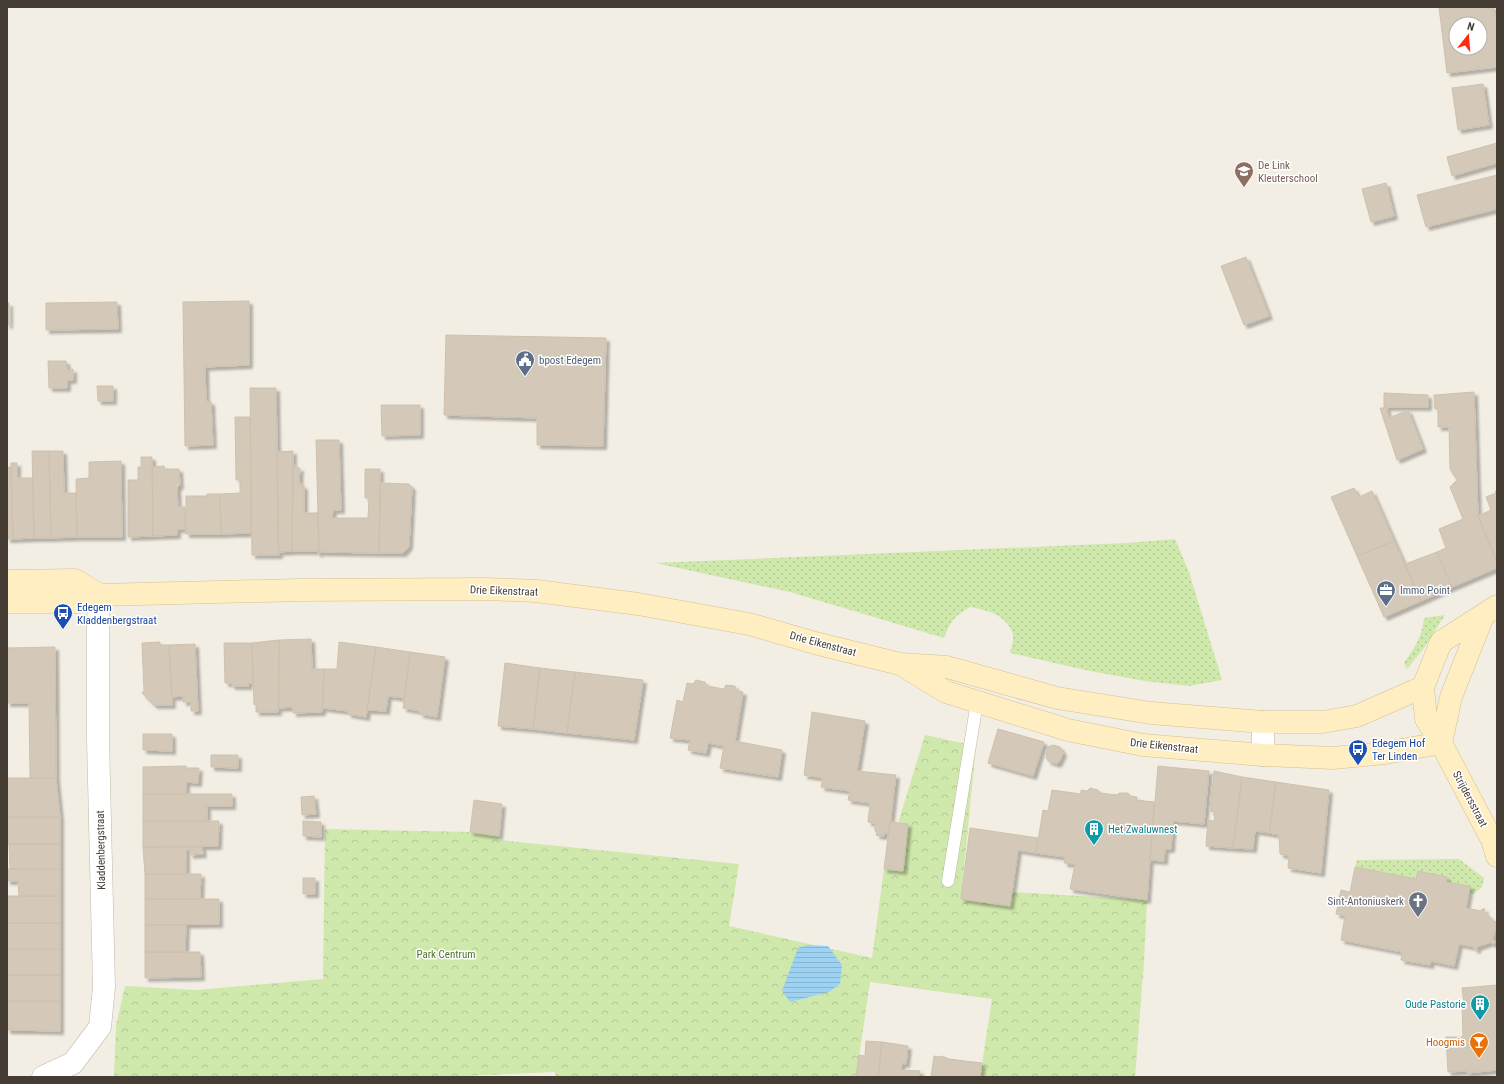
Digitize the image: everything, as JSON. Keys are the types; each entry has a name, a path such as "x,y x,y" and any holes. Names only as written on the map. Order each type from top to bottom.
{"street":[{"path":"7,582 75,580 100,595"},
{"name":"Drie Eikenstraat","path":"7,602 77,602 100,595 307,590 487,589 536,591 638,604 749,624 815,643 900,664 947,667 1057,698 1151,713 1263,722 1323,722 1357,716 1423,687"},
{"name":"Kladdenbergstraat","path":"43,1077 72,1063 100,1027 104,987 98,739 98,619 100,595"},
{"name":"Strijdersstraat","path":"1490,611 1441,642 1423,687 1426,719 1441,743 1492,840 1497,856"},
{"name":"Strijdersstraat","path":"1441,743 1451,697 1490,611"},
{"name":"Drie Eikenstraat","path":"900,664 946,692 1068,730 1143,745 1263,755 1333,758 1385,753 1441,743"},
{"path":"1423,687 1438,689 1451,697"},
{"path":"1263,722 1263,755"}],"lane":[{"path":"948,881 977,702"}],"green space":[{"path":"1175,539 1189,572 1222,680 1189,686 1145,681 1090,671 1010,653 1013,634 1006,622 996,614 976,608 970,607 957,616 951,623 944,638 790,592 655,563 1127,543"},
{"path":"1445,615 1424,648 1407,669 1404,663 1422,631 1424,618"},
{"name":"Park Centrum","path":"925,735 976,746 961,899 1010,906 1012,892 1147,900 1144,962 1135,1077 980,1077 992,999 870,982 856,1077 556,1077 555,1072 464,1077 114,1077 116,1026 125,986 196,990 323,979 325,829 470,832 499,836 499,840 739,864 729,926 872,958 884,869"},
{"path":"1459,859 1484,878 1482,887 1474,894 1469,893 1469,886 1446,882 1447,877 1418,871 1416,879 1355,867 1357,860"}],"water":[{"path":"808,945 828,946 842,965 840,984 829,992 790,1002 782,991 798,948"}],"building":[{"path":"1439,7 1494,7 1495,17 1497,17 1497,67 1447,73"},
{"path":"1483,84 1489,125 1458,130 1452,88"},
{"path":"1497,143 1497,163 1452,176 1447,157"},
{"path":"1497,175 1497,209 1426,227 1417,195"},
{"path":"1386,183 1394,216 1371,222 1362,189"},
{"path":"1246,257 1269,316 1244,325 1221,266"},
{"path":"249,301 249,365 205,367 206,401 211,402 213,445 185,446 183,302"},
{"path":"117,302 118,329 46,330 46,303"},
{"path":"7,303 9,303 9,325 7,325"},
{"name":"bpost Edegem","path":"446,335 606,338 603,446 537,445 537,418 444,415"},
{"path":"48,361 66,361 67,370 73,369 73,380 67,380 67,388 49,388"},
{"path":"97,386 113,386 113,401 98,401"},
{"path":"250,388 276,388 279,555 252,555"},
{"path":"1474,392 1478,516 1497,562 1497,568 1452,587 1437,552 1446,548 1439,529 1463,519 1450,487 1457,480 1450,469 1449,427 1438,427 1438,409 1435,409 1434,395"},
{"path":"1384,393 1428,395 1428,407 1386,407 1389,418 1408,410 1423,449 1397,460 1380,408 1384,408"},
{"path":"381,405 420,405 420,435 382,436"},
{"path":"235,417 250,417 251,533 221,534 220,494 240,493 240,480 236,480"},
{"path":"316,440 339,440 341,510 333,510 332,518 368,518 369,498 365,498 365,469 380,469 379,553 319,552"},
{"path":"32,451 49,451 51,538 34,538"},
{"path":"49,451 63,451 64,493 76,493 77,537 51,538"},
{"path":"293,451 292,551 278,552 277,452"},
{"path":"141,457 152,457 153,536 128,537 128,480 138,480 138,467 141,467"},
{"path":"121,461 122,537 77,537 76,479 89,478 89,462"},
{"path":"11,463 17,463 17,478 33,478 34,538 13,539"},
{"path":"293,465 295,465 295,468 300,468 299,483 301,483 301,486 304,486 304,513 318,513 319,554 317,551 292,551"},
{"path":"164,466 165,469 179,469 180,485 177,488 178,507 185,507 185,529 177,529 177,535 153,536 152,467"},
{"path":"7,467 11,467 13,539 7,539"},
{"path":"381,483 409,484 412,487 409,546 403,553 379,553"},
{"path":"1354,488 1359,497 1372,491 1394,541 1357,556 1331,497"},
{"path":"1495,491 1497,491 1497,562 1478,516 1491,510 1486,497 1496,493"},
{"path":"207,494 220,494 221,534 186,534 186,496 207,496"},
{"path":"1394,541 1421,601 1384,617 1357,556"},
{"path":"1437,552 1452,587 1421,601 1405,564"},
{"path":"311,639 312,669 324,669 322,712 293,713 293,707 279,708 279,640"},
{"path":"279,640 278,712 256,712 256,704 254,705 252,643"},
{"path":"160,642 160,645 169,645 172,705 154,705 142,693 144,691 142,643"},
{"path":"339,642 376,647 366,717 348,714 348,711 323,708 324,669 337,669"},
{"path":"224,643 252,643 253,683 248,683 249,686 232,686 231,683 225,683"},
{"path":"195,644 198,711 191,711 191,702 183,702 183,696 172,697 169,645"},
{"path":"55,647 56,778 30,778 29,703 7,703 7,648"},
{"path":"376,647 410,652 405,698 388,696 386,711 367,710"},
{"path":"410,652 445,657 437,717 420,714 420,711 403,708"},
{"path":"505,663 540,668 533,729 498,726"},
{"path":"540,668 575,672 567,733 533,729"},
{"path":"575,672 643,680 634,740 567,733"},
{"path":"696,680 705,682 707,686 724,689 726,685 735,686 736,691 743,692 735,741 782,750 778,777 720,768 724,746 708,743 706,753 688,750 690,740 670,738 677,700 683,702 687,683 693,684"},
{"path":"812,712 865,721 857,771 896,775 889,833 885,833 884,836 876,835 877,832 875,831 875,823 868,822 870,803 848,800 850,791 821,787 823,778 804,775"},
{"path":"998,729 1044,742 1033,776 988,763"},
{"path":"143,734 172,734 172,751 143,750"},
{"path":"1053,745 1060,747 1063,753 1057,764 1048,761 1046,757 1048,747"},
{"path":"211,755 238,755 238,768 211,767"},
{"path":"186,766 186,768 199,768 198,783 186,782 186,794 143,794 143,767"},
{"path":"1158,766 1209,771 1204,824 1173,821 1171,849 1165,849 1164,861 1150,860"},
{"path":"1214,771 1242,777 1233,848 1206,846 1208,820 1214,821 1215,812 1210,811"},
{"path":"1242,777 1276,782 1269,833 1255,831 1253,849 1233,848"},
{"path":"7,778 56,778 60,817 7,817"},
{"path":"1276,782 1329,790 1321,873 1288,868 1289,856 1280,854 1279,835 1269,833"},
{"name":"Het Zwaluwnest","path":"1090,788 1098,790 1100,793 1117,795 1119,793 1128,793 1130,796 1137,797 1136,800 1154,802 1147,900 1070,889 1075,864 1064,863 1065,857 1036,853 1043,810 1048,811 1052,790 1081,794 1081,790 1087,791"},
{"path":"143,794 232,794 232,806 206,806 207,821 143,821"},
{"path":"314,796 316,814 302,815 301,797"},
{"path":"474,800 502,804 499,836 470,832"},
{"path":"7,817 60,817 60,844 7,844"},
{"path":"143,821 219,821 218,846 143,847"},
{"path":"303,821 321,822 321,837 303,836"},
{"path":"890,822 908,824 903,871 884,869"},
{"path":"970,828 1038,838 1036,853 1018,850 1010,906 961,899"},
{"path":"9,844 60,844 60,869 10,869"},
{"path":"143,847 202,847 203,854 190,855 190,850 186,850 186,874 145,874"},
{"name":"Sint-Antoniuskerk","path":"1355,867 1416,879 1418,871 1447,877 1446,882 1470,886 1466,908 1481,911 1482,909 1485,909 1484,912 1495,922 1497,920 1493,939 1496,942 1493,945 1491,942 1477,947 1477,950 1474,949 1474,947 1459,944 1454,966 1431,961 1430,965 1401,960 1402,952 1341,940 1345,916 1336,914 1341,890 1350,892"},
{"path":"7,869 60,869 60,896 19,896 18,881 7,881"},
{"path":"145,874 201,874 200,899 145,899"},
{"path":"303,878 315,878 315,894 303,894"},
{"path":"7,896 60,896 60,923 7,923"},
{"path":"145,899 219,899 219,924 145,925"},
{"path":"7,923 60,923 60,949 7,949"},
{"path":"145,925 186,925 185,952 145,952"},
{"path":"7,949 60,949 60,975 7,975"},
{"path":"145,952 200,952 201,977 145,978"},
{"path":"7,975 60,975 60,1001 7,1001"},
{"name":"Oude Pastorie","path":"1497,985 1497,1070 1467,1073 1467,1071 1448,1072 1446,1037 1463,1037 1462,1004 1464,1003 1462,988"},
{"path":"7,1001 60,1001 60,1031 7,1030"},
{"path":"866,1041 882,1042 878,1077 856,1077 859,1055 865,1056"},
{"path":"882,1042 908,1046 906,1064 902,1063 901,1070 920,1071 919,1077 878,1077"},
{"path":"934,1056 982,1063 980,1077 931,1077"}],"place":[{"name":"De Link Kleuterschool","path":"1244,188"},
{"name":"bpost Edegem","path":"525,377"},
{"name":"Immo Point","path":"1386,607"},
{"name":"Edegem Kladdenbergstraat","path":"63,630"},
{"name":"Edegem Hof Ter Linden","path":"1358,766"},
{"name":"Het Zwaluwnest","path":"1094,846"},
{"name":"Sint-Antoniuskerk","path":"1418,918"},
{"name":"Oude Pastorie","path":"1480,1021"},
{"name":"Hoogmis","path":"1479,1059"}]}
